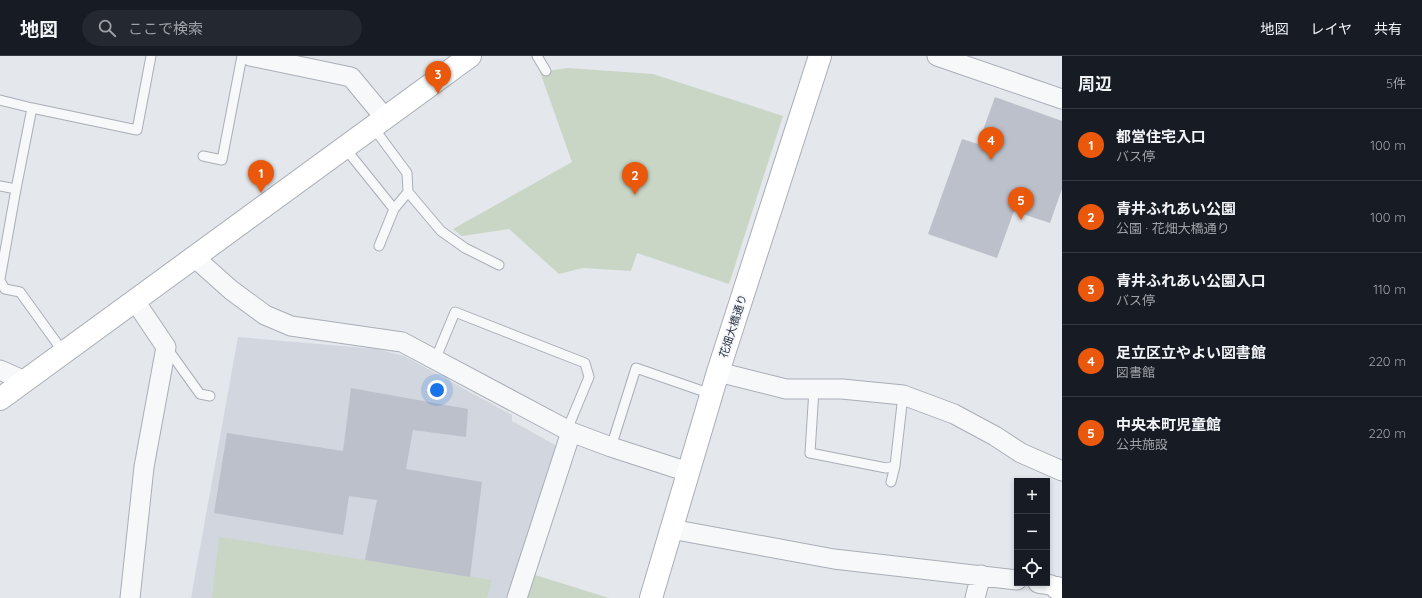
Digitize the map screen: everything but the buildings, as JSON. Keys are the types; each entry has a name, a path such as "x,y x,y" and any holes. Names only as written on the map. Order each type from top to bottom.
{"street":[{"path":"0,400 470,56"},
{"name":"花畑大橋通り","path":"651,598 718,372 820,56"},
{"path":"937,56 1062,99"},
{"path":"257,57 351,77 379,123"},
{"path":"194,257 231,290 265,315 291,326 402,342 569,431 611,447 688,472"},
{"path":"130,598 144,467 166,347 135,301"},
{"path":"0,370 25,381"},
{"path":"718,372 786,389 842,390 903,395 954,414 996,436 1021,453 1062,470"},
{"path":"517,598 569,431"},
{"path":"671,529 834,559 1014,580"},
{"path":"975,598 981,575"}],"lane":[{"path":"0,100 137,130 152,56"},
{"path":"203,156 222,160 242,56"},
{"path":"537,56 546,71"},
{"path":"32,108 0,280 5,289 20,292 64,353"},
{"path":"379,123 407,172 408,192 441,231 465,248 499,266"},
{"path":"344,147 394,209"},
{"path":"0,186 16,188"},
{"path":"379,246 394,209 408,192"},
{"path":"435,360 455,312 585,363 589,377 569,431"},
{"path":"166,347 200,394 210,396"},
{"path":"611,447 636,368 712,394"},
{"path":"814,389 810,452 886,468 895,466"},
{"path":"891,482 895,466 903,395"}],"shaded area":[{"path":"238,337 377,349 404,356 512,415 512,421 557,446 509,598 191,598"}],"green space":[{"path":"568,68 653,74 783,116 729,284 637,253 631,271 583,268 559,274 509,229 462,236 453,229 572,162 540,72"},
{"path":"219,537 492,580 487,598 212,598"},
{"path":"532,574 609,598 524,598"}],"place":[{"name":"青井ふれあい公園入口","path":"438,94"},
{"name":"足立区立やよい図書館","path":"991,160"},
{"name":"都営住宅入口","path":"261,193"},
{"name":"青井ふれあい公園","path":"635,195"},
{"name":"中央本町児童館","path":"1021,220"}]}
